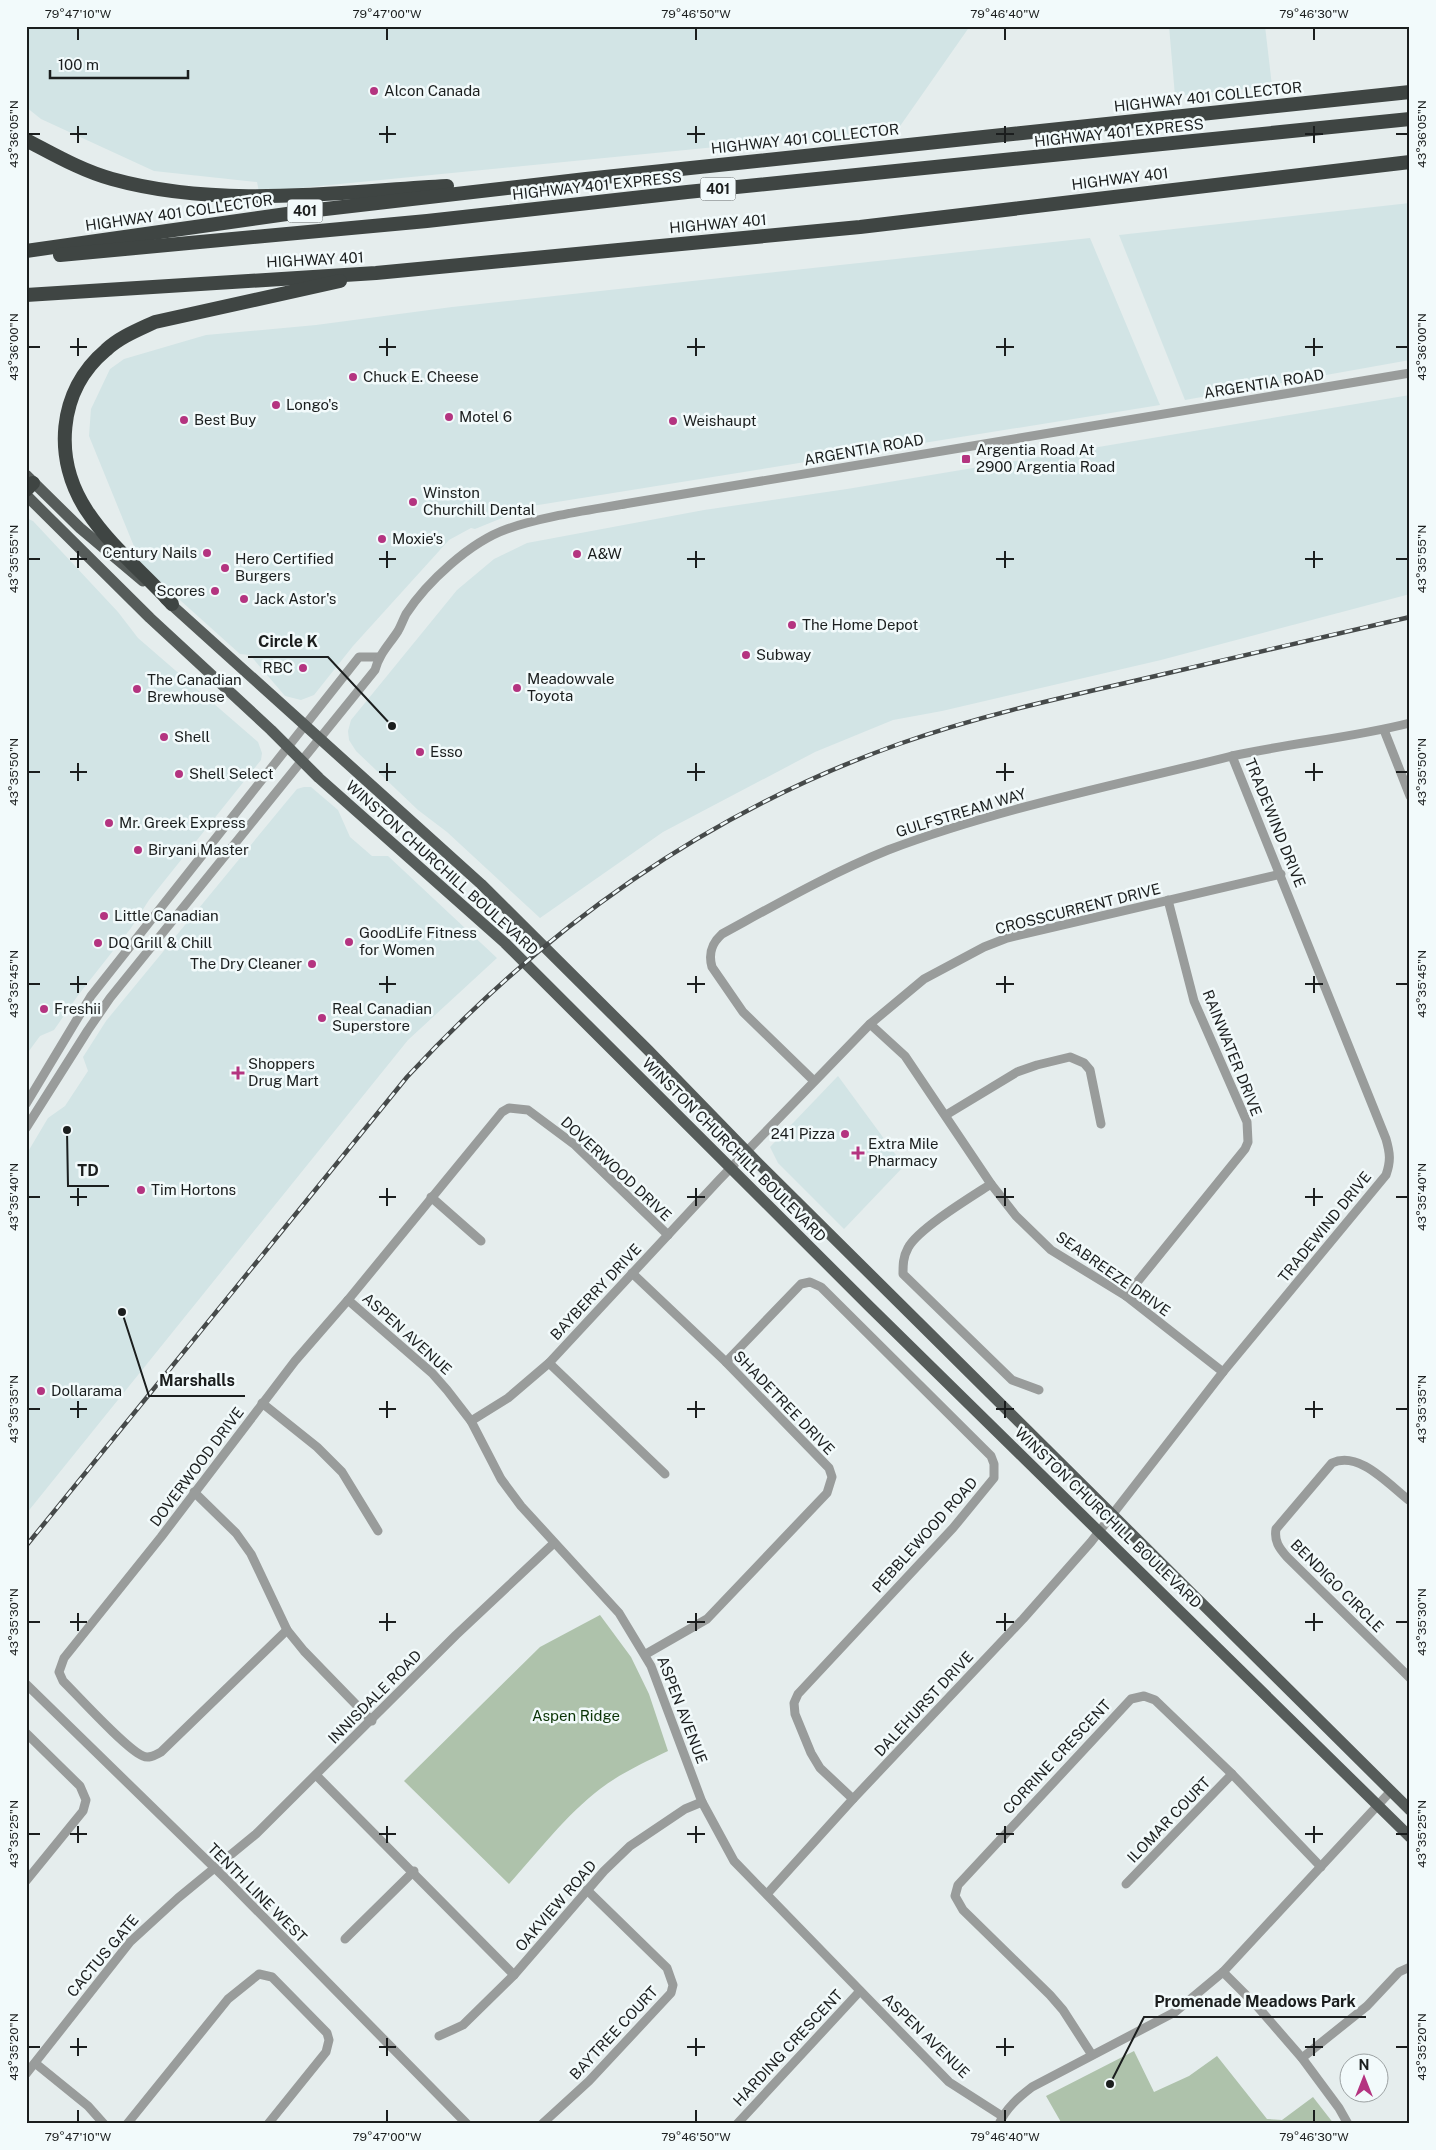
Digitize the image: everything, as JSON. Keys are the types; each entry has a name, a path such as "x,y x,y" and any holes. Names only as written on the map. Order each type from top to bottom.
{"highway":[{"name":"HIGHWAY 401 COLLECTOR","path":"26,251 308,211 586,179 1410,92"},
{"name":"HIGHWAY 401 EXPRESS","path":"26,259 417,222 687,192 1410,119"},
{"path":"26,140 57,157 111,179 171,192 248,196 586,179"},
{"name":"HIGHWAY 401","path":"26,295 376,273 860,227 1410,162"},
{"path":"172,604 98,526 72,485 64,455 64,424 69,403 80,378 90,365 110,346 137,330 156,322 376,273"}],"main road":[{"name":"WINSTON CHURCHILL BOULEVARD","path":"29,482 110,556 172,604 481,884 1410,1810"},
{"name":"WINSTON CHURCHILL BOULEVARD","path":"26,495 150,618 302,761 505,943 730,1168 1410,1837"}],"street":[{"name":"ARGENTIA ROAD","path":"26,1128 106,1004 375,670 378,657 398,631 407,614 454,561 481,542 508,529 562,515 1410,373"},
{"path":"26,1104 78,1014 91,996 287,746 359,657 378,657"},
{"name":"GULFSTREAM WAY","path":"814,1081 743,1012 712,966 711,950 714,942 722,934 814,884 888,851 1013,810 1272,747 1346,738 1410,723"},
{"path":"1384,730 1410,796"},
{"name":"TRADEWIND DRIVE","path":"1100,1531 1223,1372 1386,1175 1390,1164 1390,1153 1386,1139 1232,756"},
{"name":"CROSSCURRENT DRIVE","path":"730,1168 870,1024 924,979 984,947 1030,931 1281,874"},
{"name":"RAINWATER DRIVE","path":"1126,1296 1245,1149 1248,1142 1247,1122 1194,1001 1168,900"},
{"name":"SEABREEZE DRIVE","path":"870,1024 905,1056 991,1184 1016,1216 1051,1250 1126,1296 1223,1372"},
{"path":"946,1115 1016,1072 1070,1057 1084,1063 1090,1070 1101,1124"},
{"name":"DOVERWOOD DRIVE","path":"287,1630 161,1752 152,1757 143,1756 128,1744 63,1681 60,1672 61,1664 161,1537 294,1361 348,1300 430,1197 502,1112 509,1108 528,1110 575,1145 668,1235"},
{"name":"BAYBERRY DRIVE","path":"471,1421 508,1398 549,1363 730,1168"},
{"path":"991,1184 941,1217 909,1246 902,1262 903,1274 1012,1380 1039,1390"},
{"path":"430,1197 481,1241"},
{"name":"SHADETREE DRIVE","path":"632,1273 726,1362 829,1468 832,1477 827,1493 707,1620 646,1654"},
{"name":"PEBBLEWOOD ROAD","path":"726,1362 801,1284 810,1282 821,1287 990,1456 994,1464 994,1478 953,1528 798,1694 794,1703 795,1714 811,1753 820,1768 853,1799"},
{"name":"ASPEN AVENUE","path":"348,1300 432,1373 471,1421 501,1479 521,1506 619,1613 646,1654 702,1802 734,1861 949,2082 1001,2120"},
{"path":"549,1363 665,1474"},
{"path":"262,1404 317,1447 342,1472 378,1531"},
{"name":"BENDIGO CIRCLE","path":"1410,1501 1358,1462 1340,1459 1332,1463 1276,1529 1274,1537 1280,1549 1287,1557 1410,1678"},
{"path":"194,1492 236,1533 251,1554 287,1630 304,1651 372,1721"},
{"name":"DALEHURST DRIVE","path":"768,1894 853,1799 1023,1619 1100,1531"},
{"name":"INNISDALE ROAD","path":"213,1868 256,1834 372,1721 456,1635 554,1543"},
{"name":"TENTH LINE WEST","path":"26,1684 213,1868 468,2124"},
{"name":"CORRINE CRESCENT","path":"1092,2055 1063,2010 963,1910 955,1896 958,1885 1131,1699 1144,1696 1155,1700 1232,1774 1321,1867"},
{"path":"26,1733 80,1786 86,1800 83,1811 26,1881"},
{"name":"ILOMAR COURT","path":"1126,1884 1232,1774"},
{"path":"316,1775 414,1871 514,1975"},
{"path":"1001,2120 1016,2099 1032,2087 1175,2012 1223,1972 1391,1790"},
{"name":"OAKVIEW ROAD","path":"439,2036 464,2025 514,1975 587,1890 630,1846 685,1809 702,1802"},
{"name":"CACTUS GATE","path":"26,2074 130,1942 213,1868"},
{"path":"345,1939 414,1871"},
{"name":"BAYTREE COURT","path":"542,2124 589,2081 671,1993 673,1985 667,1968 587,1890"},
{"path":"1302,2058 1367,2006 1400,1972 1410,1967"},
{"path":"1223,1972 1256,2005 1302,2058 1339,2108 1348,2124"},
{"path":"127,2124 228,1999 259,1974 272,1978 327,2033 329,2040 326,2052 268,2124"},
{"name":"HARDING CRESCENT","path":"737,2124 860,1991"},
{"path":"35,2062 88,2106 104,2124"}],"shaded area":[{"path":"26,26 970,26 898,129 259,192 257,182 154,171 41,119 26,107"},
{"path":"1169,26 1265,26 1272,86 1175,96"},
{"path":"1410,203 1410,360 1185,400 1119,235"},
{"path":"1090,238 1160,405 532,506 475,529 471,528 449,540 353,646 314,695 301,700 285,696 250,655 240,654 142,566 89,436 91,409 110,369 124,359 206,335 316,325 452,307"},
{"path":"1410,395 1410,594 1161,660 942,711 893,720 815,752 663,832 540,918 447,832 418,810 356,751 349,740 348,731 351,720 457,590 494,559 527,543 704,510 847,489"},
{"path":"26,518 33,521 118,612 138,638 258,742 262,753 261,760 149,900 131,928 79,994 54,1030 40,1036 26,1055"},
{"path":"311,787 338,810 350,837 372,856 388,856 497,958 408,1040 26,1514 26,1155 48,1118 65,1106 88,1071 83,1057 106,1021 297,789"},
{"path":"838,1076 904,1166 844,1229 778,1163 770,1147"}],"green space":[{"name":"Aspen Ridge","path":"600,1615 631,1657 649,1694 668,1751 616,1778 588,1799 564,1822 509,1884 404,1781 540,1647"},
{"path":"1134,2051 1154,2092 1189,2076 1217,2056 1267,2119 1282,2120 1313,2097 1334,2124 1062,2124 1046,2096"}],"railway":[{"path":"26,1546 407,1077 460,1022 515,971 632,880 695,840 760,804 828,772 928,734 1045,702 1410,617"}],"place":[{"name":"Alcon Canada","path":"374,91"},
{"name":"Chuck E. Cheese","path":"353,377"},
{"name":"Longo's","path":"276,405"},
{"name":"Motel 6","path":"449,417"},
{"name":"Best Buy","path":"184,420"},
{"name":"Weishaupt","path":"673,421"},
{"name":"Argentia Road At 2900 Argentia Road","path":"966,459"},
{"name":"Winston Churchill Dental","path":"413,502"},
{"name":"Moxie's","path":"382,539"},
{"name":"Century Nails","path":"207,553"},
{"name":"A&W","path":"577,554"},
{"name":"Hero Certified Burgers","path":"225,568"},
{"name":"Scores","path":"215,591"},
{"name":"Jack Astor's","path":"244,599"},
{"name":"The Home Depot","path":"792,625"},
{"name":"Subway","path":"746,655"},
{"name":"RBC","path":"303,668"},
{"name":"Meadowvale Toyota","path":"517,688"},
{"name":"The Canadian Brewhouse","path":"137,689"},
{"name":"Circle K","path":"392,726"},
{"name":"Shell","path":"164,737"},
{"name":"Esso","path":"420,752"},
{"name":"Shell Select","path":"179,774"},
{"name":"Mr. Greek Express","path":"109,823"},
{"name":"Biryani Master","path":"138,850"},
{"name":"Little Canadian","path":"104,916"},
{"name":"GoodLife Fitness for Women","path":"349,942"},
{"name":"DQ Grill & Chill","path":"98,943"},
{"name":"The Dry Cleaner","path":"312,964"},
{"name":"Freshii","path":"44,1009"},
{"name":"Real Canadian Superstore","path":"322,1018"},
{"name":"Shoppers Drug Mart","path":"238,1073"},
{"name":"TD","path":"67,1130"},
{"name":"241 Pizza","path":"845,1134"},
{"name":"Extra Mile Pharmacy","path":"858,1153"},
{"name":"Tim Hortons","path":"141,1190"},
{"name":"Marshalls","path":"122,1312"},
{"name":"Dollarama","path":"41,1391"},
{"name":"Promenade Meadows Park","path":"1110,2084"}]}
